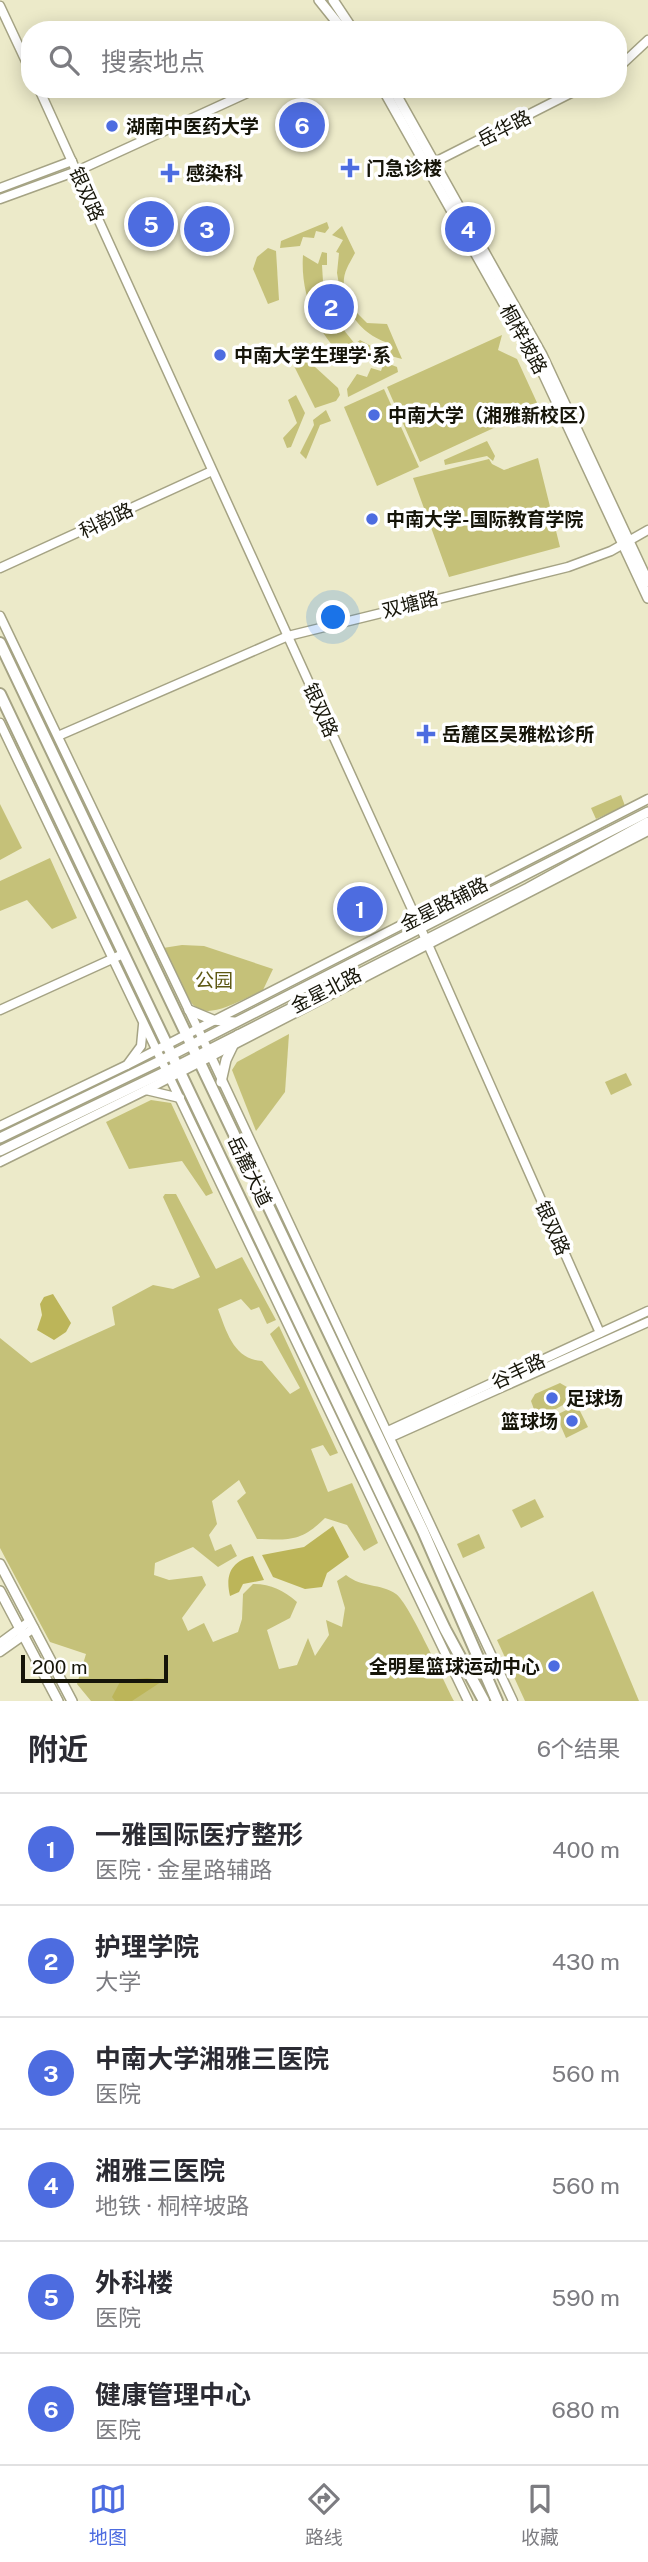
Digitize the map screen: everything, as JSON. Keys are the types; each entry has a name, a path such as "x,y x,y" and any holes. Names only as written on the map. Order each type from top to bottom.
{"highway":[{"name":"岳麓大道","path":"0,643 424,1531 497,1701"},
{"name":"岳麓大道","path":"0,694 123,954 169,1062 480,1698"}],"main road":[{"path":"319,0 336,21"},
{"path":"334,0 347,21"},
{"name":"桐梓坡路","path":"389,98 432,164"},
{"name":"桐梓坡路","path":"398,98 432,164 542,355 626,542 648,598"},
{"name":"桐梓坡路","path":"626,542 648,582"},
{"name":"金星北路","path":"0,1151 193,1050 202,1039 648,812"},
{"name":"金星北路","path":"193,1050 210,1053 237,1035 427,942 648,822"},
{"path":"189,1010 215,1020 236,1022"},
{"path":"221,1082 237,1035"},
{"name":"金星北路","path":"0,1138 169,1062"},
{"path":"0,1563 72,1701"},
{"path":"0,1591 58,1701"}],"street":[{"path":"0,6 21,51"},
{"path":"627,60 648,40"},
{"name":"银双路","path":"43,98 427,942 600,1333"},
{"path":"0,199 77,171 236,98"},
{"name":"岳华路","path":"432,164 561,98"},
{"path":"0,188 72,161"},
{"name":"科韵路","path":"0,568 212,471"},
{"name":"双塘路","path":"58,736 288,636 568,567 648,530"},
{"path":"0,616 210,1053 221,1082 513,1701"},
{"path":"0,723 143,1022 169,1062 180,1098 468,1701"},
{"name":"金星路辅路","path":"0,1126 127,1065 169,1062 193,1050 198,1029 648,799"},
{"name":"金星路辅路","path":"210,1053 233,1045 427,942 648,831"},
{"path":"0,1010 123,954"},
{"path":"127,1065 141,1046 143,1022"},
{"name":"金星路辅路","path":"0,1162 146,1090 169,1062"},
{"path":"146,1090 180,1098"},
{"name":"谷丰路","path":"389,1434 648,1311"},
{"name":"谷丰路","path":"389,1434 648,1322"},
{"path":"0,1652 32,1625"},
{"path":"0,1643 22,1632"}],"green space":[{"path":"327,222 329,228 325,233 316,231 314,238 303,237 300,246 280,248 281,241"},
{"path":"342,226 355,253 344,277 345,294 341,296 337,273 339,253 336,252 343,240 332,235"},
{"path":"268,248 276,251 279,300 268,304 253,269 257,257"},
{"path":"322,252 327,253 327,265 322,265 325,315 335,319 355,344 360,340 371,346 370,352 357,347 352,365 321,330 308,302 303,255 318,264"},
{"path":"351,307 367,323 387,324 402,359 387,355 391,344 364,330 347,308"},
{"path":"502,335 498,350 517,359 539,407 420,462 387,387"},
{"path":"302,355 338,388 340,395 336,401 315,408 291,360"},
{"path":"384,362 397,367 398,372 348,397 347,389 357,374 367,377 371,368 381,371"},
{"path":"384,389 419,467 377,486 344,407"},
{"path":"296,395 305,413 291,447 287,448 283,438 297,423 288,400"},
{"path":"326,410 331,421 320,425 306,459 300,453 314,425 313,420"},
{"path":"487,441 495,456 493,461 487,456 445,465 444,460"},
{"path":"538,458 560,547 449,577 413,478 489,459 492,464 504,470"},
{"path":"621,795 625,806 596,819 591,808"},
{"path":"0,804 22,848 0,860"},
{"path":"50,858 77,918 52,929 27,900 0,911 0,881"},
{"name":"公园","path":"204,946 273,969 263,990 221,1009 208,1011 198,1008 190,1001 163,948"},
{"path":"289,1034 285,1092 256,1131 232,1070 237,1062"},
{"path":"626,1073 632,1085 611,1095 605,1082"},
{"path":"151,1100 171,1103 213,1193 206,1196 182,1161 129,1169 106,1122"},
{"path":"165,1194 176,1194 216,1269 242,1257 276,1320 267,1324 259,1307 251,1310 241,1299 218,1309 228,1335 238,1350 252,1359 262,1361 290,1394 300,1388 270,1334 279,1326 338,1453 330,1456 323,1445 311,1449 328,1492 352,1483 378,1543 364,1551 347,1525 325,1518 309,1532 294,1538 257,1539 237,1501 246,1493 239,1480 212,1501 217,1524 209,1535 215,1551 231,1544 237,1556 218,1567 193,1547 155,1563 154,1575 169,1580 202,1576 206,1585 182,1618 188,1631 204,1623 213,1642 238,1632 242,1619 243,1594 253,1584 271,1587 292,1598 297,1602 290,1618 267,1630 279,1669 297,1665 308,1638 315,1656 329,1635 326,1620 342,1627 345,1608 337,1581 346,1575 358,1582 384,1588 402,1600 454,1701 91,1701 77,1684 86,1654 50,1642 0,1548 0,1338 31,1363 115,1325 112,1307 153,1285 173,1289 200,1277 163,1197"},
{"name":"足球场","path":"560,1383 572,1390 570,1401 545,1415 536,1415 531,1401 535,1394"},
{"name":"篮球场","path":"577,1405 588,1427 566,1438 556,1415"},
{"path":"535,1499 544,1517 521,1528 512,1510"},
{"path":"479,1534 485,1548 463,1558 457,1544"},
{"path":"593,1591 639,1701 525,1701 497,1640"}],"shaded area":[{"path":"53,1294 71,1323 66,1332 54,1340 37,1330 42,1315 40,1304 44,1297"},
{"path":"333,1526 349,1557 327,1573 322,1587 305,1589 273,1577 262,1555 304,1547"},
{"path":"253,1556 264,1580 243,1584 239,1592 230,1596 228,1582 231,1570 239,1561"},
{"path":"121,1680 164,1680 132,1701 115,1701 112,1697"}],"place":[{"name":"健康管理中心","path":"302,125"},
{"name":"湖南中医药大学","path":"112,126"},
{"name":"门急诊楼","path":"350,168"},
{"name":"感染科","path":"170,173"},
{"name":"外科楼","path":"151,224"},
{"name":"中南大学湘雅三医院","path":"207,229"},
{"name":"湘雅三医院","path":"468,229"},
{"name":"护理学院","path":"331,307"},
{"name":"中南大学生理学·系","path":"220,355"},
{"name":"中南大学（湘雅新校区）","path":"374,415"},
{"name":"中南大学-国际教育学院","path":"372,519"},
{"name":"岳麓区吴雅松诊所","path":"426,734"},
{"name":"一雅国际医疗整形","path":"360,909"},
{"name":"足球场","path":"552,1398"},
{"name":"篮球场","path":"572,1421"},
{"name":"全明星篮球运动中心","path":"554,1666"}]}
